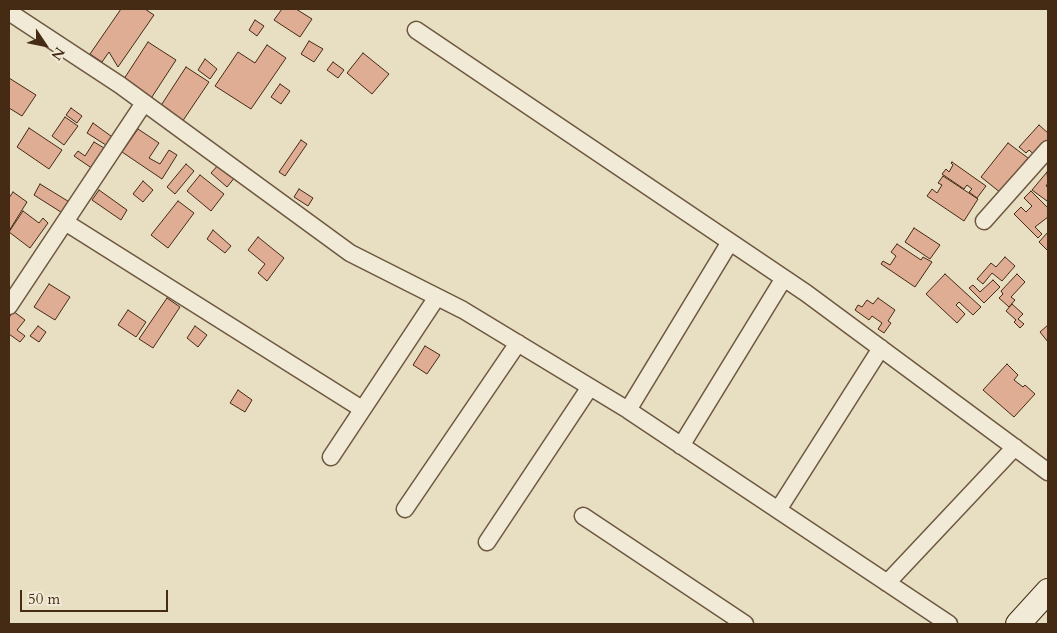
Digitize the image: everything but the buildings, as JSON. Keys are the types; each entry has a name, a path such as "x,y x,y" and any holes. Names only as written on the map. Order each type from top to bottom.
{"main road":[{"path":"1018,624 1048,591"}],"street":[{"path":"9,12 120,85 350,253 463,310 628,410 949,624"},
{"path":"416,30 784,278 1048,472"},
{"path":"9,306 144,103"},
{"path":"984,221 1048,149"},
{"path":"65,222 362,409"},
{"path":"628,410 730,242"},
{"path":"682,446 784,278"},
{"path":"331,457 437,297"},
{"path":"405,508 518,343"},
{"path":"778,510 881,348"},
{"path":"487,542 590,387"},
{"path":"887,583 1015,447"},
{"path":"583,516 745,624"}]}
